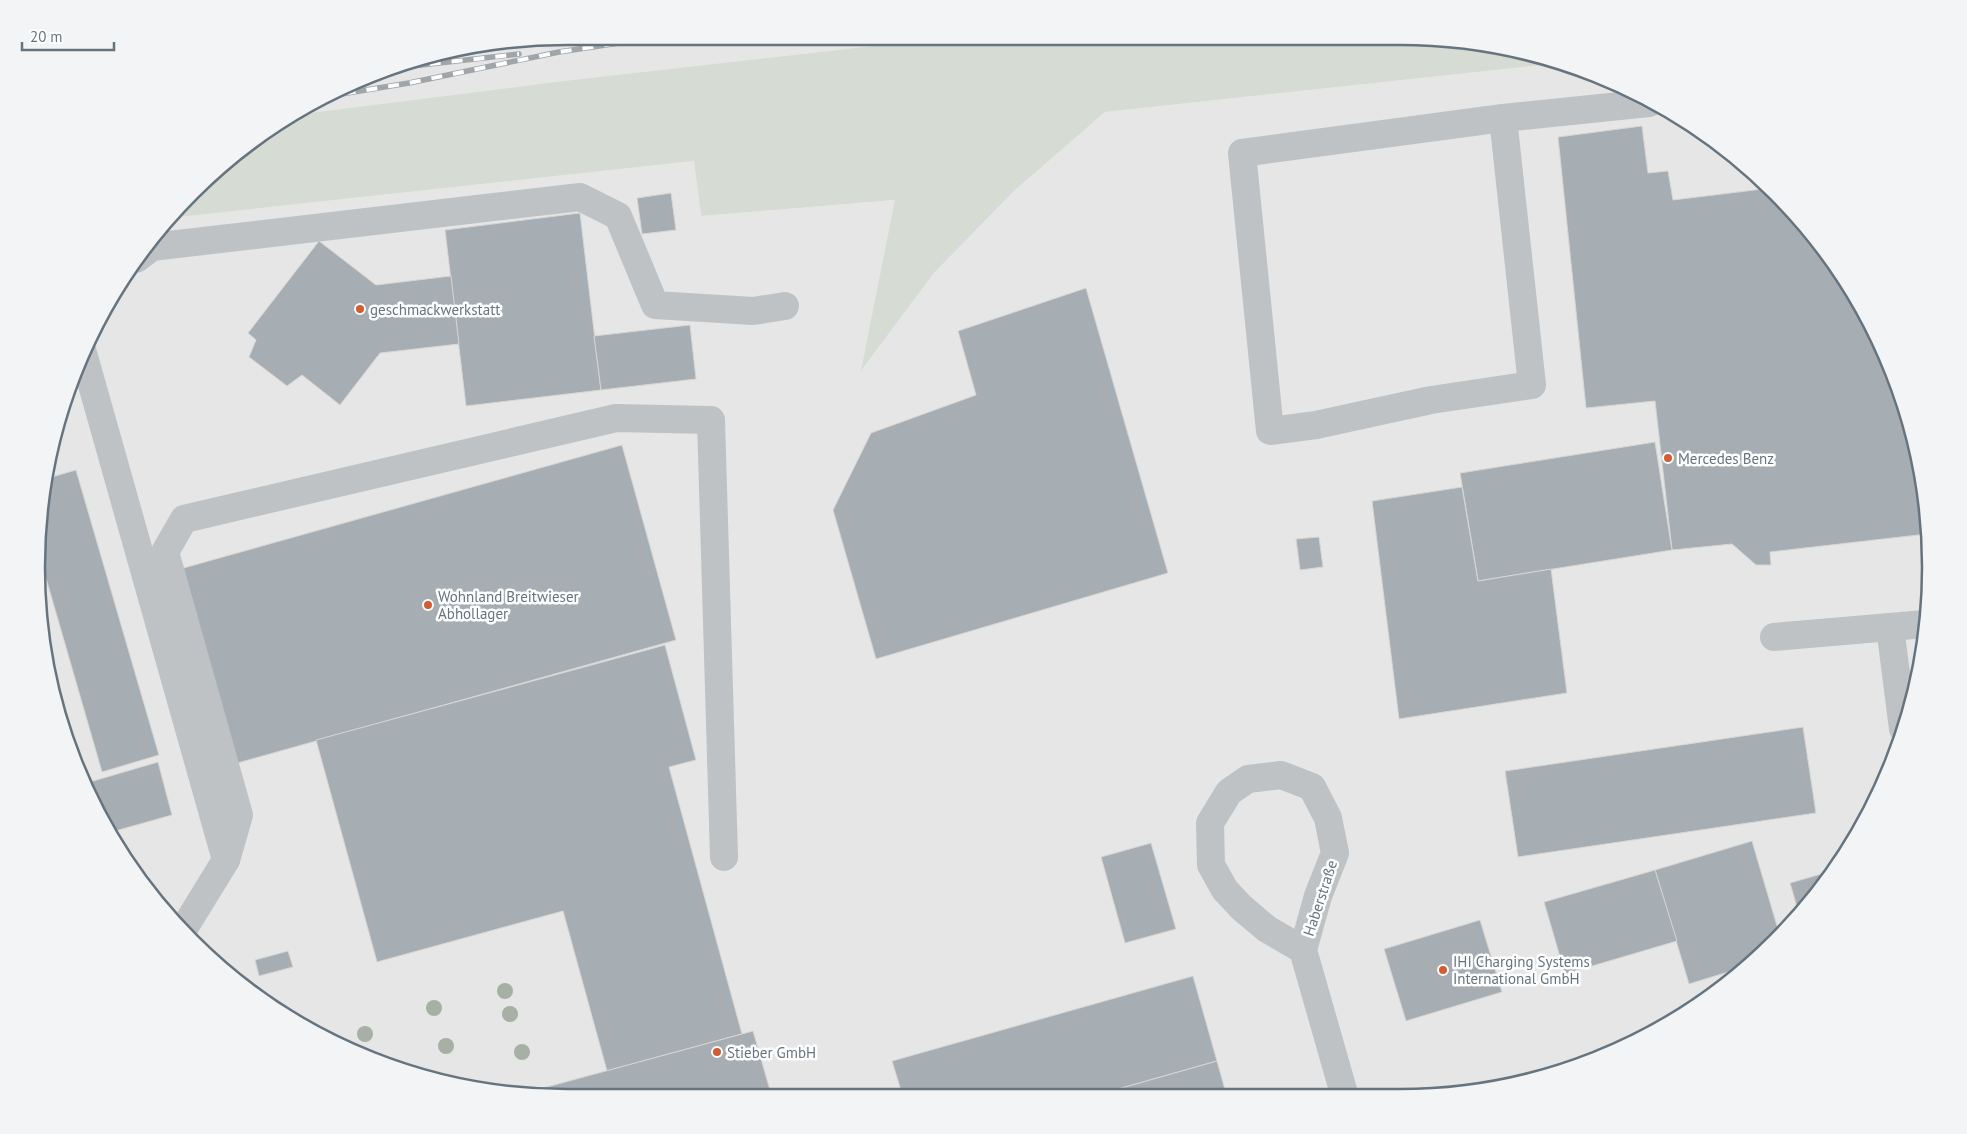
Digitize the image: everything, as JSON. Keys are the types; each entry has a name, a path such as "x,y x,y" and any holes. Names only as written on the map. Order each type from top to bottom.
{"street":[{"path":"1504,118 1532,385 1431,400 1316,425 1270,430 1242,153 1504,118 1640,104"},
{"path":"155,247 580,197 618,216 655,305 753,311 785,306"},
{"path":"86,364 226,860"},
{"path":"187,924 226,860 240,815 164,552 184,520 616,418 711,420 724,858"},
{"path":"1774,637 1919,625"},
{"path":"1890,627 1901,712"},
{"name":"Haberstraße","path":"1303,950 1267,929 1242,908 1225,890 1211,865 1210,823 1229,792 1248,779 1281,775 1312,787 1328,818 1335,853 1318,896 1303,950 1343,1089"}],"shaded area":[{"path":"567,45 882,45 563,81 310,113 367,85 399,73 465,55 499,49"},
{"path":"882,45 1434,46 1502,55 1542,65 1105,112 1015,190 934,273 861,371 895,200 701,216 694,161 181,217 198,198 249,153 310,113 563,81"},
{"path":"1542,65 1600,85 1631,99 1690,133 1718,153 1769,198 1814,249 1834,277 1868,336 1882,367 1894,399 1912,465 1921,533 1921,601 1918,635 1912,669 1894,735 1868,798 1852,828 1814,885 1792,911 1769,936 1718,981 1661,1019 1600,1049 1535,1071 1468,1085 1400,1089 533,1088 465,1079 399,1061 336,1035 306,1019 249,981 223,959 198,936 153,885 115,828 99,798 73,735 55,669 49,635 45,567 46,533 55,465 73,399 85,367 115,306 133,277 153,249 181,217 694,161 701,216 896,200 862,370 934,273 1015,190 1105,112"}],"building":[{"path":"1642,126 1648,173 1668,171 1673,200 1760,189 1792,223 1834,277 1868,336 1882,367 1894,399 1912,465 1918,499 1921,535 1770,552 1771,565 1756,565 1732,544 1672,550 1655,401 1586,408 1558,137"},
{"path":"671,193 676,230 642,234 637,198"},
{"path":"580,213 601,390 466,406 445,230"},
{"name":"geschmackwerkstatt","path":"319,241 376,285 451,276 459,344 380,353 340,405 302,375 287,386 249,357 256,340 248,333"},
{"path":"1086,288 1168,573 876,659 833,510 871,433 976,395 958,331"},
{"path":"690,325 696,379 601,390 594,336"},
{"path":"1655,442 1672,550 1478,581 1460,473"},
{"name":"Wohnland Breitwieser Abhollager","path":"622,445 676,640 234,764 180,569"},
{"path":"76,470 159,755 102,772 45,576 46,533 53,477"},
{"path":"1462,487 1478,581 1551,569 1567,693 1399,719 1372,501"},
{"path":"1319,537 1323,567 1300,570 1296,539"},
{"path":"665,645 696,760 669,767 742,1034 607,1071 563,911 377,962 316,740"},
{"path":"1803,727 1816,813 1518,857 1505,771"},
{"path":"158,762 172,815 117,831 92,781"},
{"path":"1752,841 1777,927 1729,972 1689,984 1655,870"},
{"path":"1151,843 1176,929 1125,943 1101,857"},
{"path":"1655,870 1677,941 1565,974 1544,902"},
{"path":"1822,874 1797,906 1790,883"},
{"name":"IHI Charging Systems International GmbH","path":"1480,920 1502,992 1406,1021 1384,949"},
{"path":"288,951 293,967 259,976 255,960"},
{"path":"1193,976 1217,1061 1118,1089 901,1089 892,1061"},
{"name":"Stieber GmbH","path":"753,1031 770,1089 567,1089 542,1088"},
{"path":"1217,1061 1225,1089 1118,1089"}],"railway":[{"path":"350,93 409,83 559,52 606,45"},
{"path":"428,64 519,54"}],"place":[{"name":"geschmackwerkstatt","path":"360,309"},
{"name":"Mercedes Benz","path":"1668,458"},
{"name":"Wohnland Breitwieser Abhollager","path":"428,605"},
{"name":"IHI Charging Systems International GmbH","path":"1443,970"},
{"name":"Stieber GmbH","path":"717,1052"}]}
